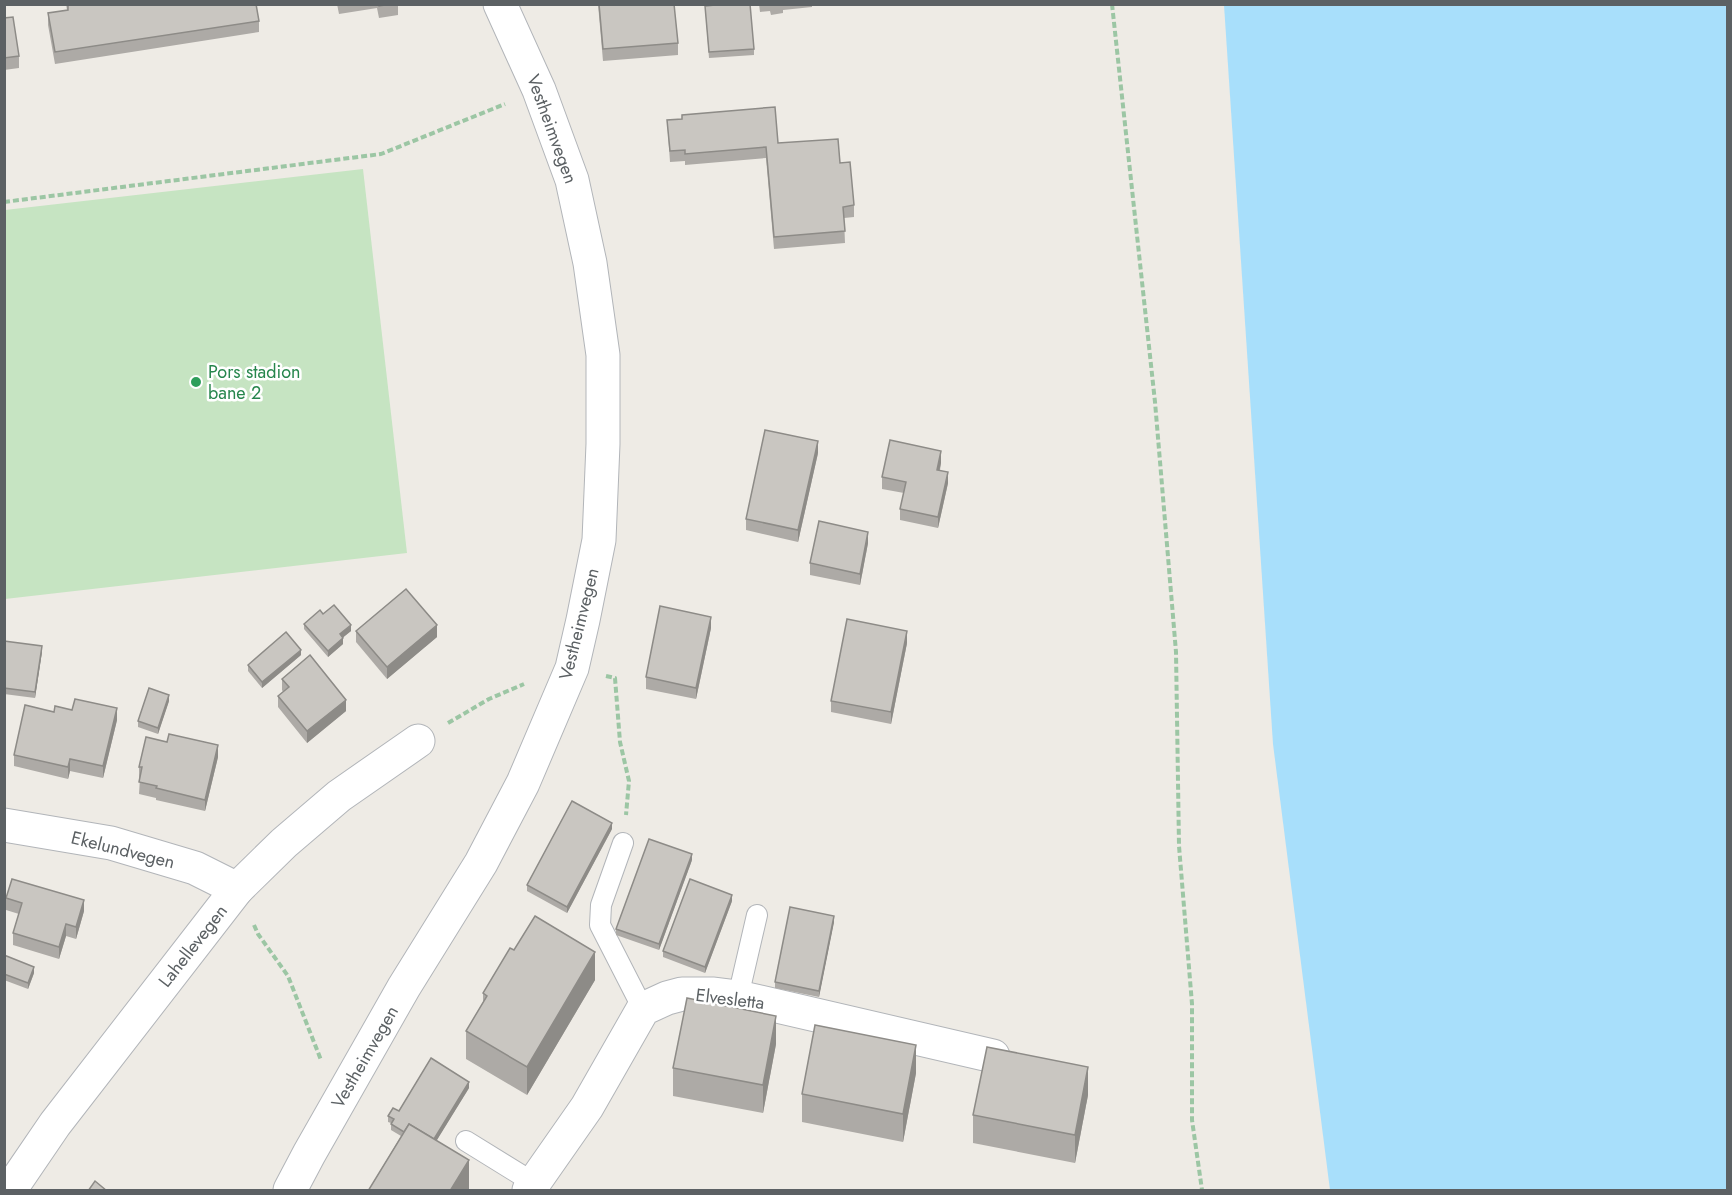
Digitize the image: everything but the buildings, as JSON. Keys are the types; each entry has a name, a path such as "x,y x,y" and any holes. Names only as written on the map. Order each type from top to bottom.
{"street":[{"name":"Vestheimvegen","path":"290,1191 404,987 481,863 523,783 572,669 599,540 603,444 603,355 590,263 572,180 539,90 500,4"},
{"name":"Lahellevegen","path":"10,1191 55,1124 237,889 284,843 339,796 418,741"},
{"name":"Ekelundvegen","path":"4,825 111,843 195,868 237,889"},
{"name":"Elvesletta","path":"643,1009 682,994 698,993 738,997 993,1056"},
{"path":"532,1187 587,1107 643,1009"}],"lane":[{"path":"623,843 601,905 600,925 643,1009"},
{"path":"738,997 757,915"},
{"path":"466,1141 532,1187"}],"path":[{"path":"1112,4 1155,402 1176,652 1179,846 1192,1004 1192,1120 1202,1191"},
{"path":"4,202 381,154 539,90"},
{"path":"418,741 489,699 526,683 572,669 615,678 620,742 630,781 623,843"},
{"path":"237,889 258,934 288,976 338,1103"}],"green space":[{"name":"Pors stadion bane 2","path":"363,169 407,553 5,599 5,210"}],"water":[{"path":"1224,5 1727,5 1727,1190 1330,1190 1273,744"}],"place":[{"name":"Pors stadion bane 2","path":"196,382"}]}
